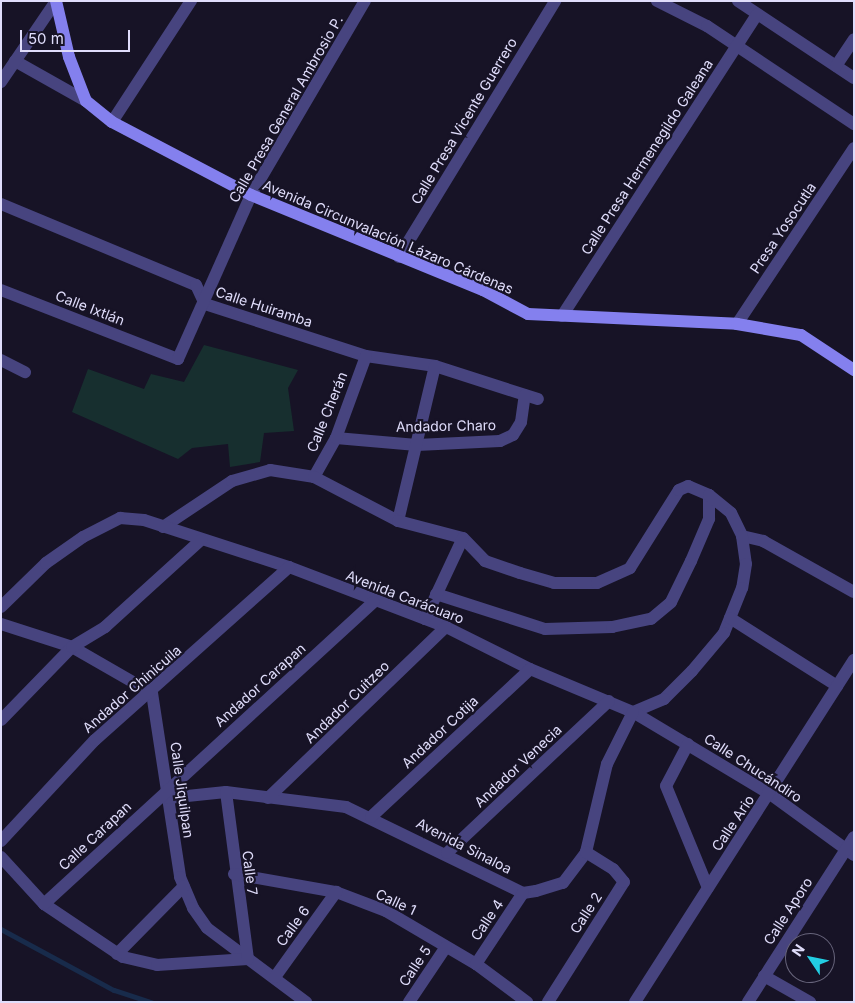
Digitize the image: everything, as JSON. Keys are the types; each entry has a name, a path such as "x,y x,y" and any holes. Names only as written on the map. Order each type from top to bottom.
{"street":[{"path":"1,82 56,1"},
{"name":"Avenida Circunvalación Lázaro Cárdenas","path":"56,1 69,57 86,101 112,122 251,195 483,290 528,314 737,324 801,335 854,370"},
{"path":"112,122 191,1"},
{"name":"Calle Presa General Ambrosio P.","path":"168,354 178,359 205,304 251,195 365,1"},
{"name":"Calle Presa Vicente Guerrero","path":"399,257 555,1"},
{"path":"657,1 737,46 854,124"},
{"path":"738,1 854,78"},
{"name":"Calle Presa Hermenegildo Galeana","path":"562,316 757,14"},
{"path":"836,66 854,39"},
{"path":"15,61 86,101"},
{"name":"Presa Yosocutla","path":"737,324 854,148"},
{"name":"Calle Huiramba","path":"1,204 196,286 205,304 366,356 435,366 531,397"},
{"name":"Calle Ixtlán","path":"1,290 168,354"},
{"name":"Calle Cherán","path":"314,478 336,438 366,356"},
{"path":"1,360 25,372"},
{"path":"398,521 435,366"},
{"name":"Andador Charo","path":"336,438 417,445 500,441 513,435 521,422 531,397"},
{"path":"163,527 232,481 270,470 314,478 398,521 463,538 485,561 554,583 597,583 630,568 679,490 688,486 709,495 731,513 742,536 745,572 724,633 692,672 664,699 633,712 607,764 586,852 563,883 523,893"},
{"path":"436,594 544,629 612,627 651,619 671,602 691,561 708,519 709,495"},
{"name":"Avenida Carácuaro","path":"1,607 46,563 83,537 120,518 144,520 289,567 373,602 446,627 530,669 633,712"},
{"path":"742,536 763,541 854,592"},
{"path":"425,620 463,538"},
{"path":"1,720 72,647 105,628 201,540"},
{"name":"Andador Chinicuila","path":"1,841 95,740 152,693 289,567"},
{"name":"Andador Carapan","path":"167,794 373,602"},
{"path":"730,618 838,686"},
{"path":"1,624 72,647 152,693"},
{"name":"Andador Cuitzeo","path":"268,798 446,627"},
{"name":"Calle Ario","path":"635,1002 770,794 854,660"},
{"name":"Andador Cotija","path":"371,817 530,669"},
{"name":"Calle Jiquilpan","path":"152,693 167,794 184,886 207,928 306,1002"},
{"name":"Andador Venecia","path":"447,853 609,701"},
{"name":"Calle Chucándiro","path":"633,712 770,794 850,852"},
{"path":"688,744 666,786 708,888"},
{"name":"Avenida Sinaloa","path":"167,794 226,792 268,798 320,802 371,817 447,853 523,893"},
{"name":"Calle 7","path":"226,792 234,874 248,959"},
{"name":"Calle Carapan","path":"44,904 167,794"},
{"name":"Calle Aporo","path":"748,1002 850,852 854,837"},
{"name":"Calle 2","path":"548,1002 624,882 613,869 586,852"},
{"path":"1,857 44,904 117,954 157,965 248,959"},
{"name":"Calle 1","path":"234,874 336,892 386,911 476,964 509,996 527,1002"},
{"path":"117,954 184,886"},
{"name":"Calle 6","path":"275,977 336,892"},
{"name":"Calle 4","path":"476,964 523,893"},
{"name":"Calle 5","path":"409,1002 446,947"},
{"path":"764,976 810,1002"}],"green space":[{"path":"204,345 298,370 288,388 294,431 264,433 260,462 230,467 228,444 192,448 178,459 72,412 88,369 144,389 151,374 184,382"}],"waterway":[{"path":"1,929 114,990 152,1002"}]}
